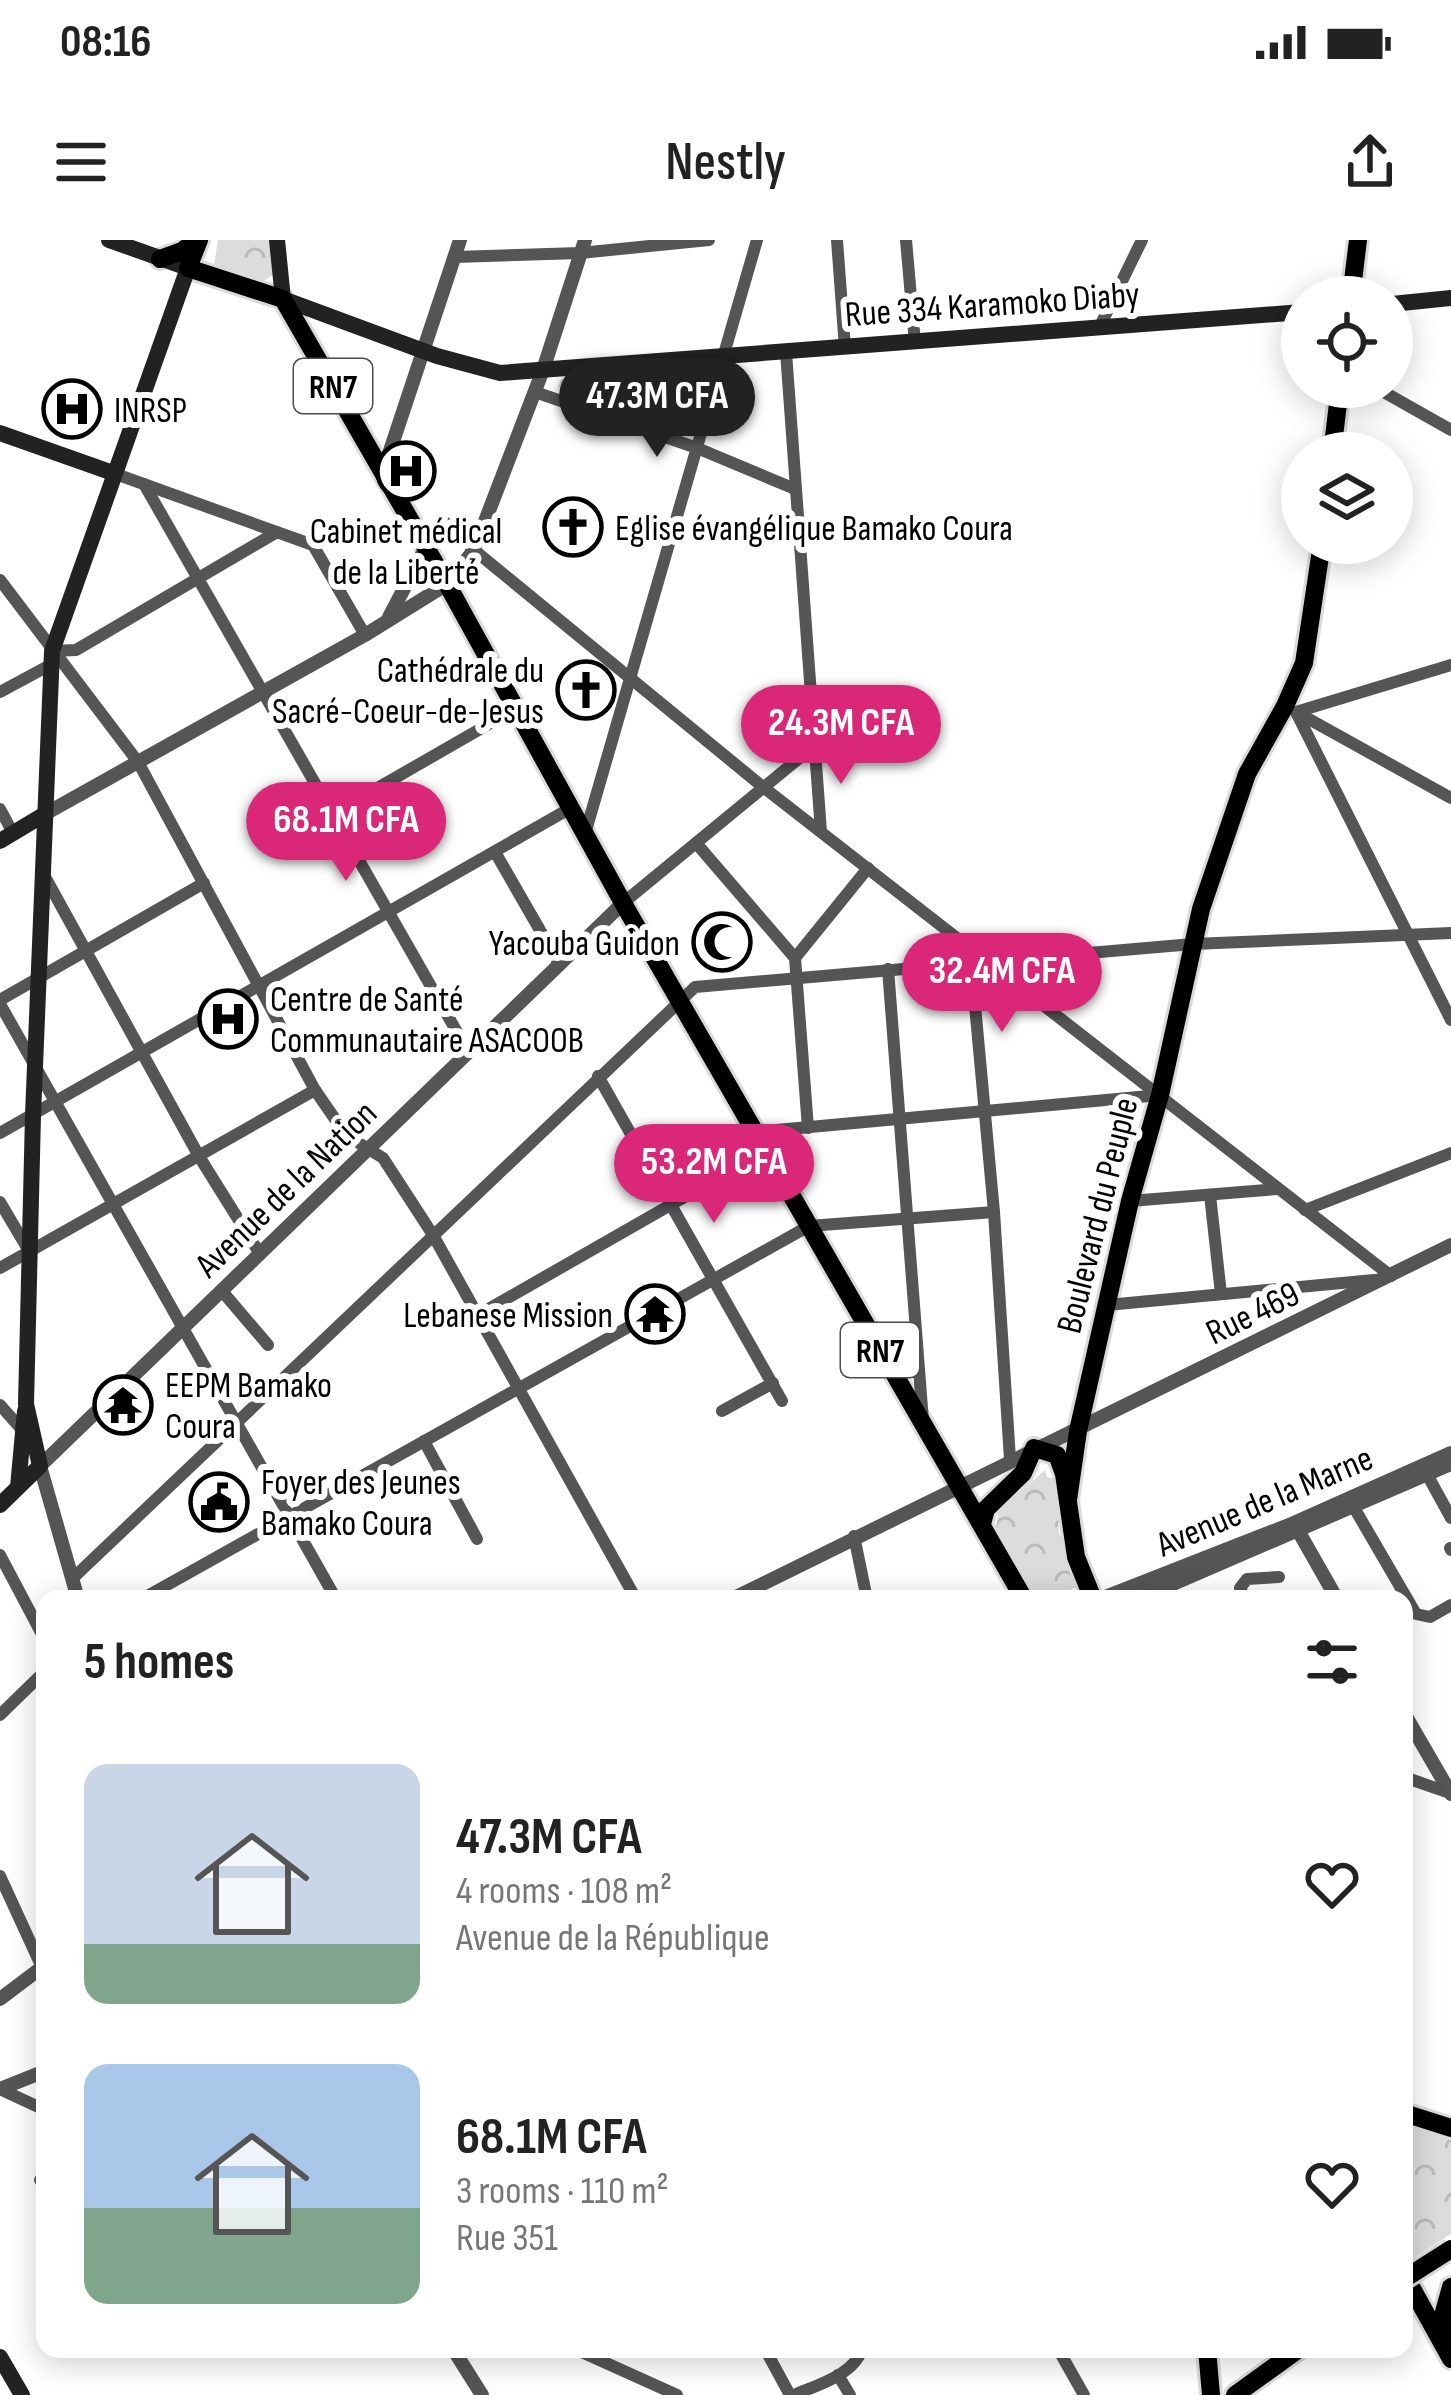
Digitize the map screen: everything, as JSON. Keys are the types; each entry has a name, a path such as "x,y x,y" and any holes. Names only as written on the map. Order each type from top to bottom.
{"main road":[{"path":"109,240 284,299 277,240"},
{"path":"1354,276 1358,240"},
{"path":"160,259 198,242"},
{"path":"18,1487 28,1435 33,1115 52,657 198,242"},
{"path":"198,242 209,276"},
{"path":"1413,302 1451,298"},
{"name":"Rue 334 Karamoko Diaby","path":"284,299 500,373 1281,313"},
{"name":"RN7","path":"284,299 623,904 1019,1590"},
{"path":"0,433 113,473"},
{"name":"Boulevard du Peuple","path":"1068,1500 1078,1431 1193,944 1247,774 1304,663 1319,564"},
{"path":"6,837 45,814"},
{"path":"0,1504 40,1466 28,1435"},
{"path":"982,1524 986,1508 1023,1473 1034,1448 1057,1455 1076,1557 1092,1590"},
{"path":"1413,2113 1451,2125"},
{"path":"1413,2271 1451,2249"},
{"path":"1451,2287 1444,2312 1451,2357"},
{"path":"1413,2292 1451,2357"},
{"path":"0,2357 22,2395"},
{"path":"1209,2358 1211,2395"},
{"path":"1235,2395 1286,2358"}],"street":[{"path":"383,472 431,353 460,240"},
{"path":"455,257 709,240"},
{"path":"585,835 757,240"},
{"path":"837,240 845,348"},
{"path":"906,240 915,343"},
{"path":"1099,328 1142,240"},
{"path":"45,814 447,584 474,550 543,370 582,246"},
{"path":"786,352 820,832"},
{"path":"535,392 697,448 795,489"},
{"path":"1412,408 1451,430"},
{"path":"113,473 313,545 365,634"},
{"path":"144,484 469,1053"},
{"path":"387,621 426,547 446,523 820,832 1388,1278"},
{"path":"0,692 52,657 76,650 277,532"},
{"path":"0,580 52,657 138,762 315,1090 346,1135 383,1158 434,1235 630,1590"},
{"path":"1297,712 1451,664"},
{"path":"334,813 515,709"},
{"path":"1297,712 1451,799"},
{"path":"1297,712 1451,1020"},
{"path":"623,904 814,746"},
{"path":"0,809 6,837"},
{"path":"0,1133 569,809"},
{"path":"696,843 795,958 808,1128"},
{"path":"495,852 560,965"},
{"path":"795,958 868,868"},
{"path":"44,875 200,1158 260,1254"},
{"path":"204,883 0,1002 331,1590"},
{"name":"Avenue de la Nation","path":"40,1466 623,904"},
{"path":"72,1579 598,1076 700,985 1193,944 1451,933"},
{"path":"971,962 1010,1460"},
{"path":"888,969 924,1428"},
{"path":"598,1076 782,1401"},
{"path":"0,1268 315,1090"},
{"path":"755,1132 1160,1095"},
{"path":"478,1315 765,1151"},
{"path":"1305,1210 1451,1153"},
{"path":"1130,1201 1277,1189"},
{"path":"1210,1196 1221,1294"},
{"path":"0,1202 30,1252"},
{"path":"158,1590 809,1226 994,1212"},
{"name":"Rue 469","path":"750,1590 1451,1245"},
{"path":"1107,1305 1388,1278"},
{"path":"222,1291 268,1345"},
{"path":"722,1412 773,1384"},
{"path":"0,1405 28,1435"},
{"path":"424,1441 477,1539"},
{"name":"Avenue de la Marne","path":"1158,1590 1425,1470 1451,1453"},
{"name":"Avenue de la Marne","path":"1425,1470 1451,1464"},
{"path":"40,1466 75,1590"},
{"path":"1425,1470 1451,1518"},
{"path":"1352,1503 1402,1590"},
{"path":"1296,1527 1332,1590"},
{"name":"Avenue de la Marne","path":"1121,1590 1296,1527"},
{"path":"854,1537 866,1590"},
{"path":"0,1555 36,1623"},
{"path":"1241,1590 1247,1579 1279,1577"},
{"path":"1413,1609 1430,1617 1451,1605"},
{"path":"0,1715 36,1680"},
{"path":"1413,1729 1451,1794"},
{"path":"1413,1781 1451,1794"},
{"path":"0,1876 36,1952"},
{"path":"0,1999 36,1974"},
{"path":"1,2090 36,2075"},
{"path":"1,2090 36,2106"},
{"path":"459,2358 482,2395"},
{"path":"595,2358 677,2395"},
{"path":"770,2358 792,2395 838,2375 856,2358"},
{"path":"1063,2358 1084,2395"},
{"path":"838,2375 850,2395"}],"green space":[{"path":"218,240 274,240 275,274 260,283 214,265"},
{"path":"702,371 707,376 691,435 558,387 561,379"},
{"path":"1045,1470 1047,1477 1057,1479 1059,1532 1079,1586 1028,1590 995,1533 999,1510"},
{"path":"1413,2123 1451,2136 1451,2234 1413,2259"}],"place":[{"name":"INRSP","path":"72,409"},
{"name":"Cabinet médical de la Liberté","path":"406,471"},
{"name":"Eglise évangélique Bamako Coura","path":"573,527"},
{"name":"Cathédrale du Sacré-Coeur-de-Jesus","path":"586,690"},
{"name":"Yacouba Guidon","path":"722,942"},
{"name":"Centre de Santé Communautaire ASACOOB","path":"228,1019"},
{"name":"Lebanese Mission","path":"655,1314"},
{"name":"EEPM Bamako Coura","path":"123,1405"},
{"name":"Foyer des Jeunes Bamako Coura","path":"219,1502"}]}
